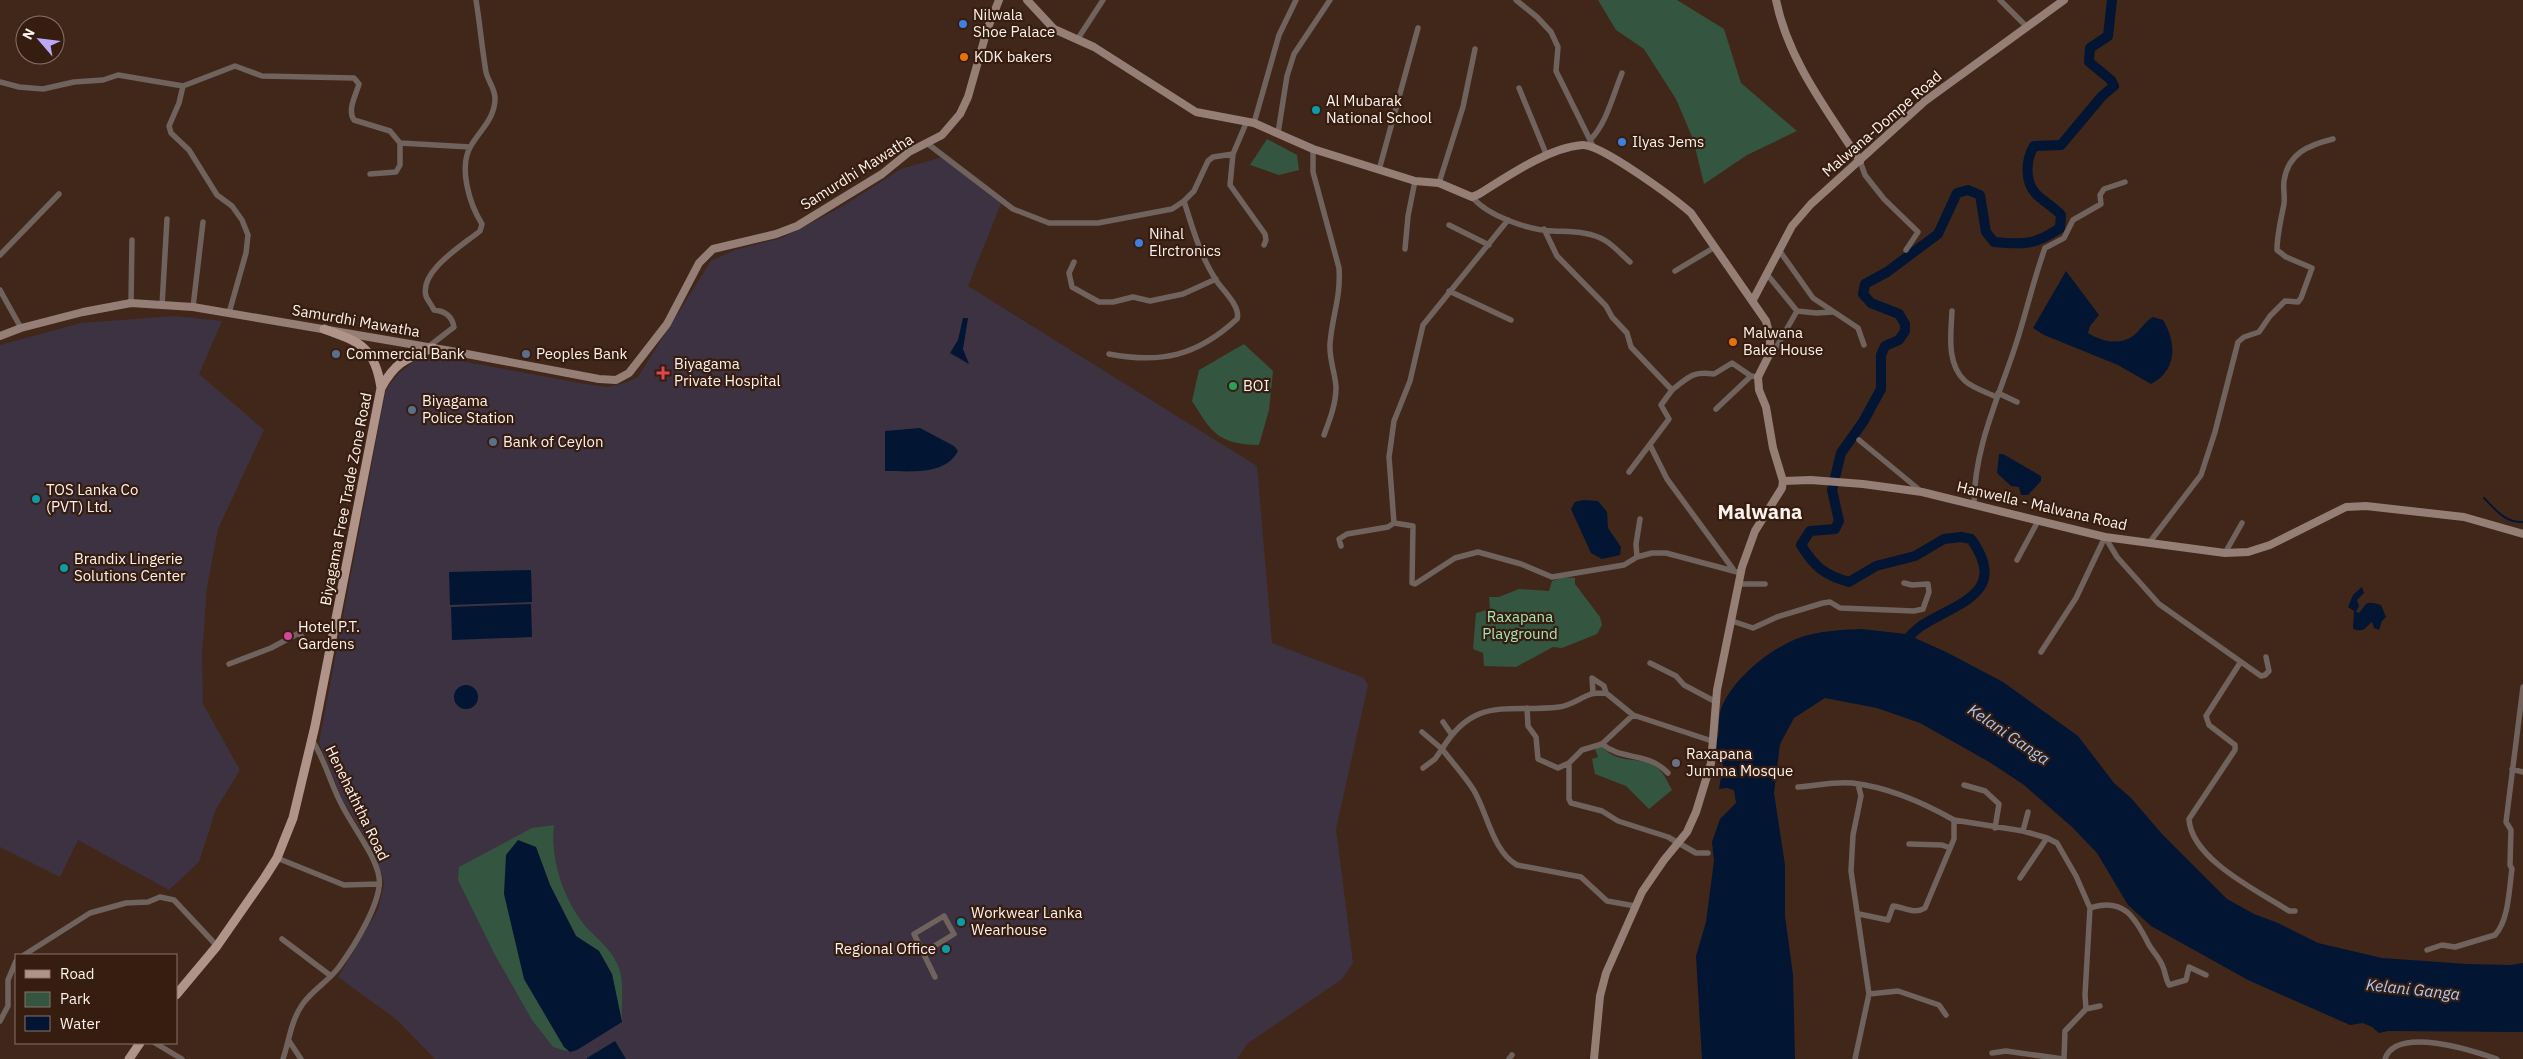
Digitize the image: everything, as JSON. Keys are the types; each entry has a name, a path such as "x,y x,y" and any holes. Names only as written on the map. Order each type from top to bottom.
{"main road":[{"name":"Samurdhi Mawatha","path":"0,336 21,328 82,312 131,303 193,307 599,379 616,380 624,377 667,324 699,263 713,249 776,234 796,226 882,174 908,152 928,144 951,126 968,97 987,30 999,0"},
{"path":"1027,0 1047,24 1136,72 1196,112 1251,122 1313,149 1415,181 1440,182 1472,197 1480,194 1527,164 1592,142 1675,199 1691,213 1741,288 1753,300 1766,321 1770,336 1770,353 1754,377 1766,408 1773,448 1783,481 1778,498 1755,531 1737,571 1739,584 1716,702 1710,763 1696,812 1691,826 1649,882 1636,906 1602,982 1594,1059"},
{"path":"1776,0 1781,25 1798,63 1860,161"},
{"name":"Malwana-Dompe Road","path":"1753,300 1792,226 1810,204 1926,101 2064,0"},
{"name":"Biyagama Free Trade Zone Road","path":"178,993 217,946 277,858 293,818 312,740 381,388 378,367 358,341 324,329"},
{"name":"Biyagama Free Trade Zone Road","path":"381,388 391,371 406,359 430,348"},
{"name":"Hanwella - Malwana Road","path":"1783,481 1824,481 1922,492 2106,537 2225,553 2248,552 2270,545 2346,507 2366,506 2464,517 2523,534"},
{"path":"129,1059 139,1044"}],"street":[{"path":"430,348 454,327 448,315 443,311 434,310 426,295 427,279 436,267 480,231 482,224 472,209 467,190 470,147 493,115 495,95 486,74 476,0"},
{"path":"1077,40 1103,0"},
{"path":"1264,245 1266,240 1265,234 1230,185 1233,154 1251,122 1279,35 1296,0"},
{"path":"1278,133 1287,76 1294,54 1330,0"},
{"path":"1516,0 1537,17 1551,32 1558,47 1556,72 1592,142"},
{"path":"2001,0 2027,27"},
{"path":"1379,170 1418,28"},
{"path":"1440,182 1463,107 1475,48"},
{"path":"0,82 19,87 42,89 74,82 103,80 118,75 183,86 235,66 262,76 354,78 360,84 351,110 351,116 354,120 390,131 400,143 400,165 396,172 370,174"},
{"path":"1592,142 1605,116 1622,73"},
{"path":"183,86 179,103 169,126 170,130 189,150 217,195 232,206 242,220 248,235 246,253 229,313"},
{"path":"1519,88 1547,156"},
{"path":"2149,543 2201,476 2215,432 2238,342 2244,337 2259,332 2270,316 2285,301 2298,302 2301,298 2312,268 2286,257 2277,250 2285,196 2284,179 2291,164 2302,150 2313,144 2333,139"},
{"path":"400,143 470,147"},
{"path":"928,144 1013,208 1049,223 1098,223 1172,209 1194,191 1208,161 1212,157 1233,154"},
{"path":"1313,149 1313,172 1338,268 1340,284 1330,343 1330,358 1336,386 1335,404 1324,435"},
{"path":"1860,161 1865,175 1884,199 1918,232 1906,250"},
{"path":"1405,249 1408,216 1415,181"},
{"path":"1974,505 1977,468 1997,395 2016,346 2034,279 2045,248 2064,238 2073,220 2101,204 2100,195 2104,189 2125,182"},
{"path":"0,255 58,194"},
{"path":"1472,197 1478,204 1508,220 1544,229 1568,230 1591,235 1606,241 1630,262"},
{"path":"1109,354 1134,359 1175,357 1195,348 1237,319 1237,310 1200,251 1184,201"},
{"path":"162,306 167,220"},
{"path":"1394,523 1388,457 1394,421 1410,381 1423,325 1508,220"},
{"path":"193,307 203,222"},
{"path":"1448,225 1489,245"},
{"path":"1544,229 1557,256 1606,306 1627,333 1632,347 1672,390"},
{"path":"131,303 132,240"},
{"path":"1675,271 1715,247"},
{"path":"1779,250 1812,298 1858,328 1864,345"},
{"path":"1074,262 1069,273 1072,287 1098,302 1113,302 1133,297 1150,301 1183,294 1216,279"},
{"path":"1766,273 1797,311 1833,312"},
{"path":"0,290 21,328"},
{"path":"1449,291 1511,320"},
{"path":"1770,353 1773,353 1778,347 1785,328 1797,311"},
{"path":"1952,311 1952,357 1959,374 1966,382 2017,402"},
{"path":"1629,472 1669,420 1661,406 1672,390 1693,374 1700,372 1714,374 1732,363 1754,377 1716,409"},
{"path":"1859,440 1922,492"},
{"path":"1650,445 1667,478 1737,571"},
{"path":"1637,557 1636,544 1640,519"},
{"path":"2017,560 2038,521"},
{"path":"1342,546 1339,539 1346,534 1394,523 1409,524 1414,530 1411,562 1412,583 1415,584 1455,558 1470,552 1478,552 1521,564 1552,577 1624,565 1637,557 1652,553 1666,553 1737,571"},
{"path":"2225,553 2242,524"},
{"path":"2041,652 2076,598 2106,537"},
{"path":"2106,537 2117,557 2159,604 2224,648 2240,663 2261,676 2265,676 2269,671 2266,657"},
{"path":"1732,621 1753,628 1777,617 1830,602 1840,608 1914,611 1923,609 1929,592 1928,584 1912,585 1904,583"},
{"path":"1739,584 1765,584"},
{"path":"229,664 271,648 299,633 306,641 330,650"},
{"path":"1650,663 1676,676 1684,685 1716,702"},
{"path":"2240,663 2206,716 2209,725 2235,745 2235,750 2189,819 2190,830 2198,844 2228,873 2289,911 2295,911"},
{"path":"1592,693 1592,678 1604,686 1606,693"},
{"path":"2427,950 2442,946 2455,947 2495,935 2499,930 2506,907 2512,869 2510,866 2511,830 2506,822 2523,687"},
{"path":"1423,768 1435,759 1452,735 1466,721 1480,713 1499,708 1561,707 1592,693 1606,693 1627,708 1633,715 1712,741"},
{"path":"1527,708 1528,726 1536,737 1538,759 1558,768 1569,763 1582,750 1602,744 1633,715"},
{"path":"1443,722 1452,735"},
{"path":"1422,732 1442,749 1472,788 1489,828 1510,861 1517,865 1581,877 1607,901 1636,906"},
{"name":"Henehaththa Road","path":"283,1059 296,1016 302,1005 340,966 371,912 379,884 379,876 372,860 343,808 322,754 312,740"},
{"path":"1602,744 1612,750 1649,759 1658,763 1668,773"},
{"path":"1569,763 1569,799 1572,803 1602,811 1618,821 1679,843 1696,853 1708,853"},
{"path":"2512,769 2523,772"},
{"path":"1798,787 1851,782 1885,791 1934,809 1954,820 2023,831 2057,843 2076,876 2090,908 2085,995 2086,1009"},
{"path":"1855,1059 1869,994 1851,871 1853,835 1860,796 1858,784"},
{"path":"1964,785 1985,791 1999,804 1995,828"},
{"path":"2023,831 2028,812"},
{"path":"1858,914 1888,920 1893,906 1912,911 1925,908 1955,834 1954,820"},
{"path":"2020,878 2047,838"},
{"path":"1909,844 1942,845 1950,848"},
{"path":"277,858 344,885 379,884"},
{"path":"26,954 90,913 126,903 148,902 160,897 174,900 217,946"},
{"path":"2090,908 2102,904 2122,908 2140,924 2149,945 2163,966 2165,979 2170,984 2186,980 2189,967 2206,975"},
{"path":"923,953 954,934 944,916 914,934 923,953 935,977"},
{"path":"282,939 331,976"},
{"path":"0,1020 8,1006 8,980 15,964"},
{"path":"1869,994 1898,991 1939,1005 1946,1015"},
{"path":"1992,1053 2006,1051 2064,1059 2065,1031 2086,1009 2100,1006"},
{"path":"289,1041 301,1059"},
{"path":"2385,1059 2389,1052 2399,1045 2429,1042 2444,1043 2497,1059"},
{"path":"157,1044 182,1059"}],"shaded area":[{"path":"942,157 1002,201 968,286 1257,466 1272,643 1364,678 1368,685 1336,829 1353,963 1342,979 1247,1044 1237,1059 435,1059 396,1019 338,977 378,910 384,884 382,874 365,837 342,799 319,743 386,389 398,374 413,362 434,356 585,384 608,387 627,382 638,377 711,261 735,250 782,238 843,206 901,169"},
{"path":"175,316 222,321 199,374 264,430 218,529 207,587 202,654 203,704 240,770 216,809 199,862 169,890 78,840 60,877 0,847 0,345 81,323"}],"green space":[{"path":"1598,0 1677,0 1724,29 1741,83 1797,131 1747,155 1704,184 1693,139 1676,99 1644,49 1616,30"},
{"path":"1267,139 1297,155 1299,170 1279,175 1250,165"},
{"name":"BOI","path":"1244,344 1273,371 1269,410 1259,445 1234,442 1218,435 1211,429 1192,401 1199,370"},
{"name":"Raxapana Playground","path":"1564,577 1575,578 1575,584 1600,617 1602,625 1597,634 1562,648 1553,647 1516,667 1484,666 1483,653 1473,649 1476,613 1490,609 1489,597 1499,597 1519,589 1549,591 1552,581"},
{"path":"1602,747 1615,756 1647,762 1653,765 1662,773 1672,790 1649,809 1626,786 1595,774 1592,759 1598,757 1595,749"},
{"path":"554,825 554,852 560,880 579,918 614,958 620,971 622,983 622,1022 612,974 599,951 576,936 550,885 536,847 564,1047 570,1052 553,1047 532,1020 495,955 458,880 459,867 532,828"}],"water":[{"path":"2066,271 2099,315 2090,326 2088,333 2093,336 2104,340 2122,341 2133,336 2153,317 2163,320 2171,338 2172,356 2166,372 2160,378 2151,384 2118,365 2044,335 2033,328"},
{"path":"963,318 968,318 963,349 969,364 950,353 958,340"},
{"path":"920,428 954,446 958,451 952,459 936,468 915,471 885,471 885,431"},
{"path":"1999,454 2003,454 2041,476 2041,481 2028,495 2021,495 2019,487 2011,486 1997,473"},
{"path":"1583,500 1598,501 1607,512 1608,528 1621,547 1620,555 1602,559 1591,553 1571,509 1575,502"},
{"path":"531,570 532,602 450,605 449,572"},
{"path":"2362,587 2364,593 2357,600 2359,606 2356,612 2359,613 2369,603 2381,605 2386,617 2382,621 2379,630 2374,628 2372,622 2362,630 2353,629 2354,611 2348,607 2353,595"},
{"path":"531,604 532,637 452,640 451,607"},
{"name":"Kelani Ganga","path":"1861,629 1906,634 1946,652 2003,682 2078,736 2114,783 2131,798 2162,834 2227,899 2254,914 2278,923 2318,943 2382,958 2467,964 2511,965 2523,963 2523,1032 2388,1031 2379,1033 2363,1023 2350,1025 2248,980 2151,926 2128,905 2097,853 2072,827 2024,785 1991,763 1920,723 1877,708 1825,698 1794,718 1780,744 1774,793 1785,865 1785,916 1793,975 1795,1059 1702,1059 1696,956 1706,922 1714,861 1712,842 1720,819 1736,803 1734,790 1727,788 1719,789 1723,766 1715,745 1721,709 1729,694 1745,674 1764,657 1785,644 1812,634 1836,630"},
{"path":"466,685 475,688 478,697 475,706 466,709 457,706 454,697 457,688"},
{"path":"518,840 536,847 550,885 576,936 599,951 612,974 622,1022 577,1050 570,1052 564,1047 524,979 504,894 506,855"},
{"path":"615,1041 626,1059 587,1059 587,1058"}],"waterway":[{"path":"1902,645 1921,626 1963,603 1982,584 1985,572 1982,557 1971,539 1961,537 1944,539 1915,556 1876,566 1849,582 1820,569 1810,559 1801,545 1810,531 1835,529 1839,521 1832,490 1841,453 1863,422 1881,389 1881,355 1885,346 1899,340 1905,331 1905,324 1899,314 1871,303 1863,294 1865,284 1887,272 1938,234 1957,193 1968,190 1980,195 1986,232 1994,242 2021,243 2036,241 2060,228 2061,215 2032,189 2028,177 2029,157 2034,146 2061,145 2102,96 2114,86 2111,80 2089,62 2090,48 2108,36 2112,0"},
{"path":"2484,498 2506,518 2523,522"}],"place":[{"name":"Nilwala Shoe Palace","path":"963,24"},
{"name":"KDK bakers","path":"964,57"},
{"name":"Al Mubarak National School","path":"1316,110"},
{"name":"Ilyas Jems","path":"1622,142"},
{"name":"Nihal Elrctronics","path":"1139,243"},
{"name":"Malwana Bake House","path":"1733,342"},
{"name":"Commercial Bank","path":"336,354"},
{"name":"Peoples Bank","path":"526,354"},
{"name":"Biyagama Private Hospital","path":"663,373"},
{"name":"BOI","path":"1233,386"},
{"name":"Biyagama Police Station","path":"412,410"},
{"name":"Bank of Ceylon","path":"493,442"},
{"name":"TOS Lanka Co (PVT) Ltd.","path":"36,499"},
{"name":"Brandix Lingerie Solutions Center","path":"64,568"},
{"name":"Hotel P.T. Gardens","path":"288,636"},
{"name":"Raxapana Jumma Mosque","path":"1676,763"},
{"name":"Workwear Lanka Wearhouse","path":"961,922"},
{"name":"Regional Office","path":"946,949"}],"district":[{"name":"Malwana","path":"1760,512"}]}
